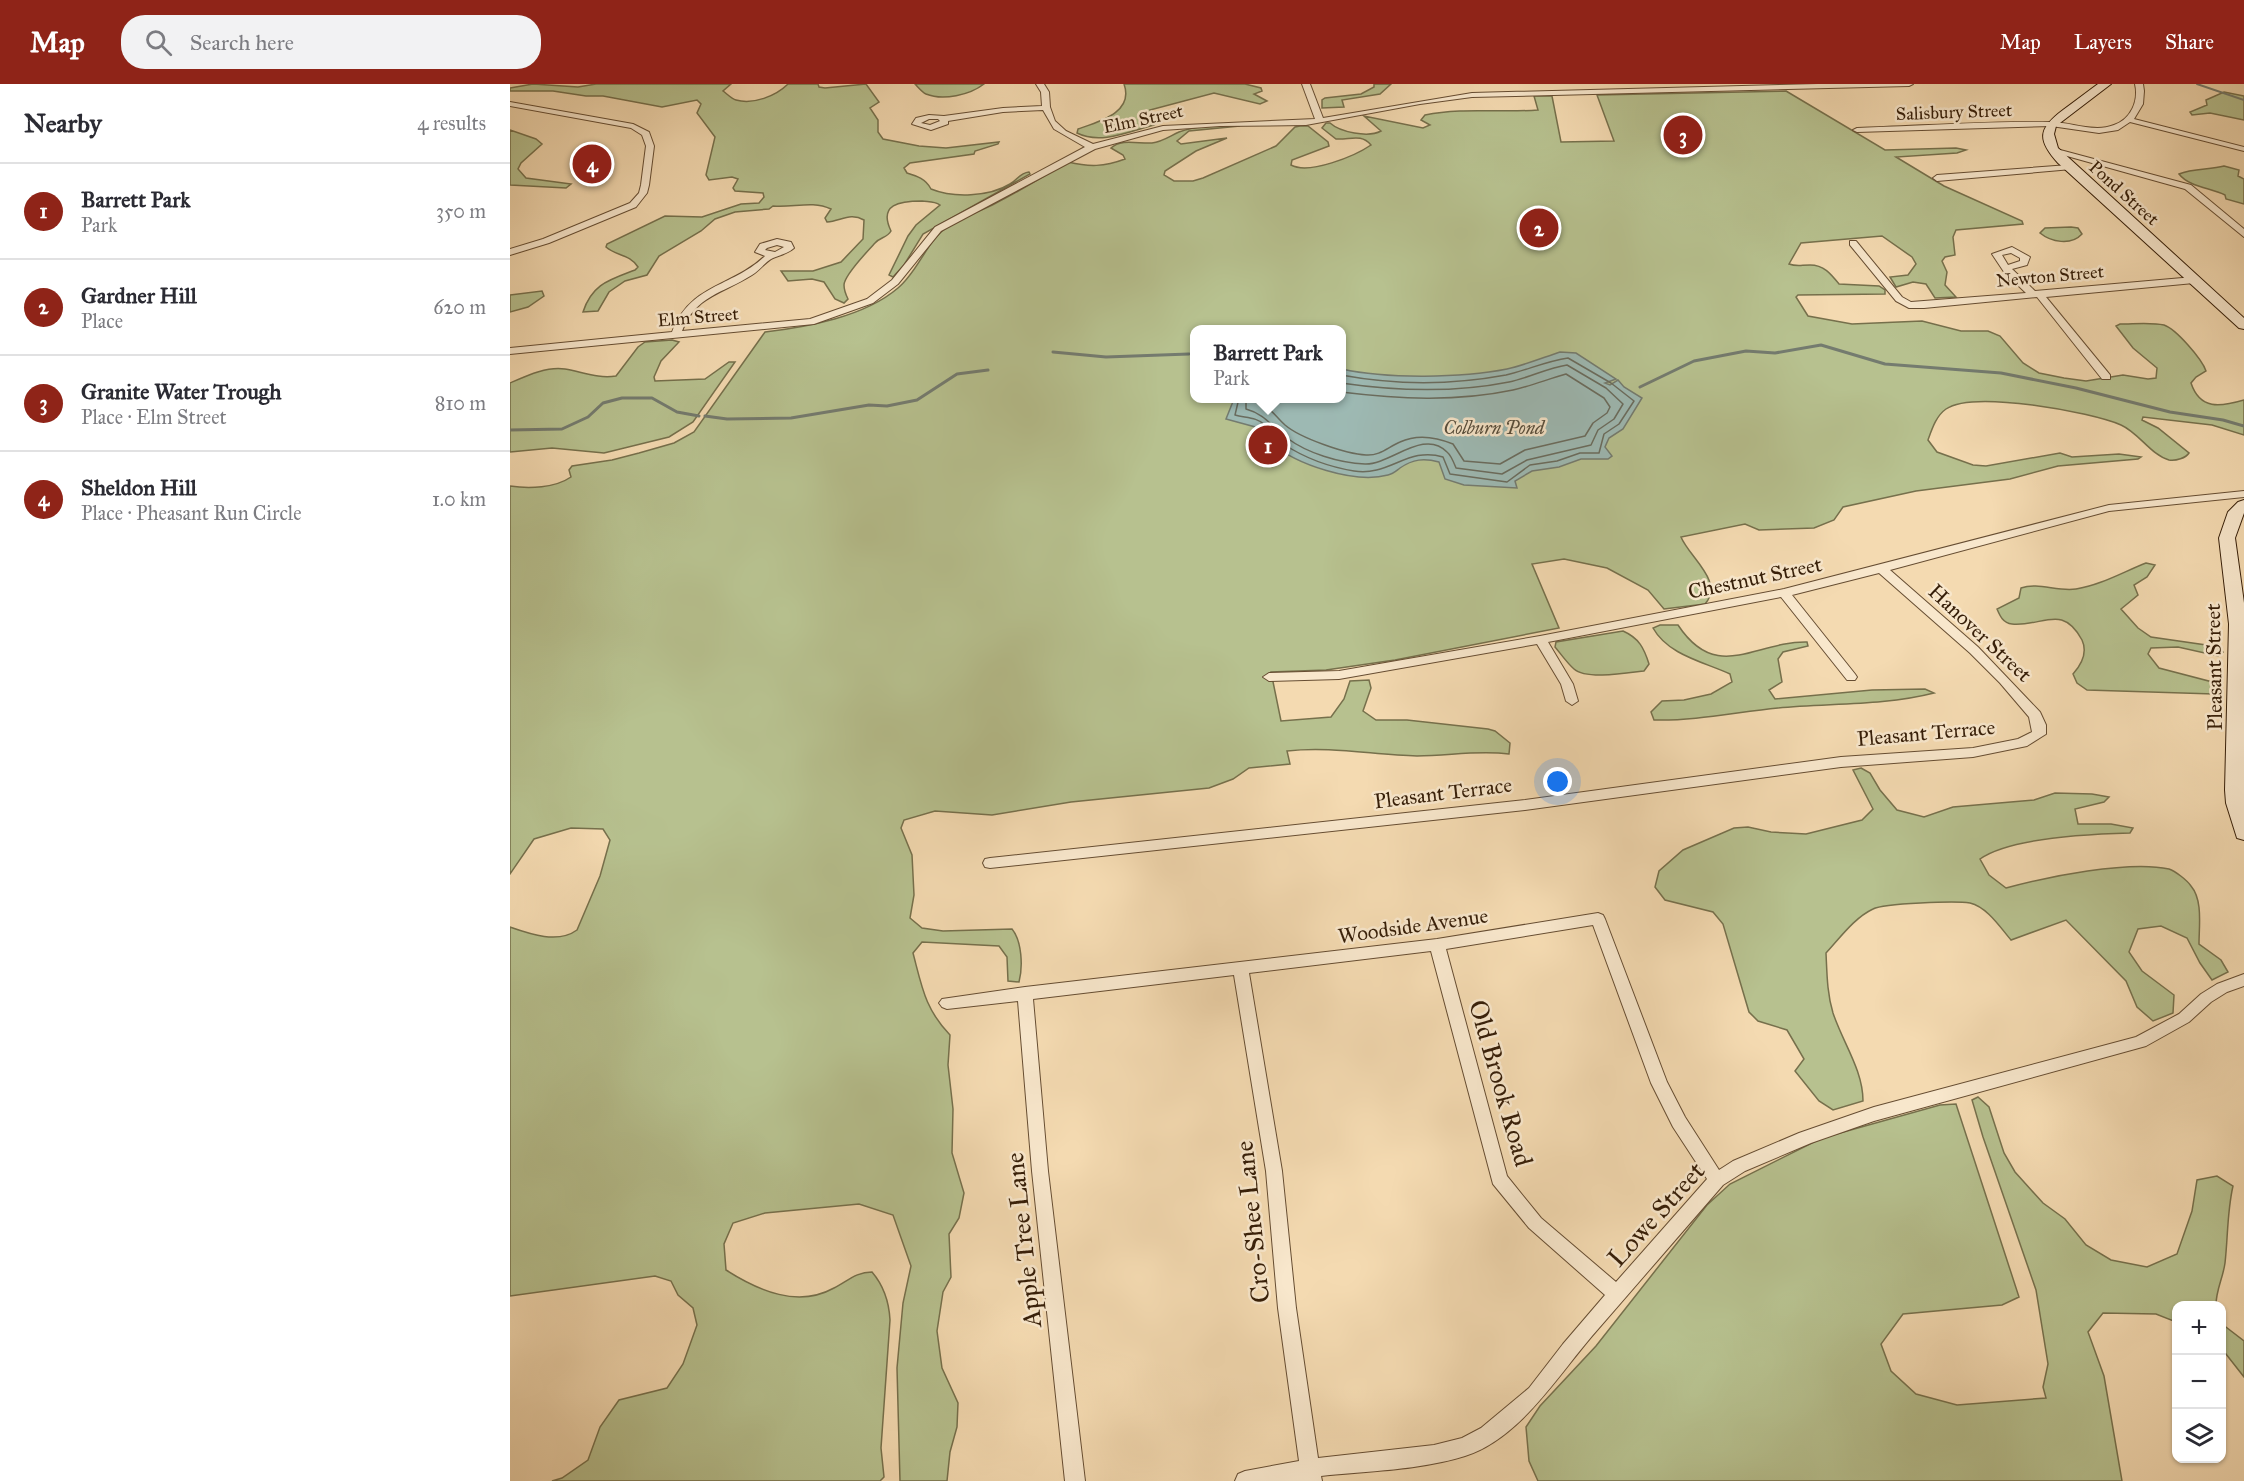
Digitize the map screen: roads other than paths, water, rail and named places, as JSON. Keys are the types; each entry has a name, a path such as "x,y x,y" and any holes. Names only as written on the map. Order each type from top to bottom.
{"street":[{"path":"1040,84 1045,91 1046,108 1050,120 1059,130 1092,147"},
{"path":"1306,84 1320,121"},
{"name":"Elm Street","path":"510,351 811,322 870,301 895,282 938,229 1092,147 1168,127 1320,121 1472,95 1909,84"},
{"path":"2105,84 2051,124 2048,130 2052,149 2188,187 2244,234"},
{"path":"2139,84 2141,90 2139,102 2130,120 2244,149"},
{"path":"510,104 633,126 646,134 650,146 643,193 633,205 546,241 510,252"},
{"path":"944,119 1003,110 1046,108"},
{"name":"Salisbury Street","path":"1857,130 2051,124 2103,130 2116,128 2130,120"},
{"name":"Pond Street","path":"2052,149 2244,325"},
{"path":"1937,178 2069,167"},
{"name":"Newton Street","path":"1853,243 1899,300 1908,304 1924,305 2194,280"},
{"path":"676,335 682,314 695,302 760,267 771,255"},
{"path":"2007,268 2035,293 2106,377"},
{"name":"Chestnut Street","path":"1269,677 1339,675 1540,640 1784,593 2109,508 2244,494"},
{"name":"Pleasant Street","path":"2244,506 2236,512 2227,538 2238,624 2235,790 2244,833"},
{"name":"Hanover Street","path":"1881,569 2004,680 2035,715 2039,733"},
{"path":"1784,593 1851,676"},
{"path":"1540,640 1567,684 1572,701"},
{"name":"Pleasant Terrace","path":"990,863 1492,808 1845,761 1942,755 2011,747 2031,741 2039,733"},
{"name":"Woodside Avenue","path":"947,1003 1437,945 1598,920 1659,1083 1679,1122 1717,1180"},
{"name":"Old Brook Road","path":"1437,945 1499,1179 1535,1223 1618,1295"},
{"name":"Cro-Shee Lane","path":"1241,969 1274,1171 1287,1308 1312,1475"},
{"name":"Lowe Street","path":"1245,1481 1312,1475 1465,1447 1488,1435 1536,1394 1569,1350 1717,1180 1739,1166 1874,1114 2140,1042 2184,1018 2206,998 2222,988 2244,980"},
{"name":"Apple Tree Lane","path":"1025,993 1040,1171 1075,1481"}],"water":[{"name":"Colburn Pond","path":"1560,352 1576,353 1616,379 1605,383 1610,385 1618,380 1624,387 1642,398 1623,429 1609,438 1605,447 1612,456 1608,459 1581,459 1559,467 1532,471 1515,481 1517,488 1464,485 1445,479 1439,462 1428,460 1409,463 1388,475 1359,477 1343,475 1310,465 1281,450 1270,442 1259,428 1226,419 1232,403 1346,403 1346,370 1424,376 1489,372"}],"waterway":[{"path":"2197,84 2244,100"},
{"path":"1640,387 1694,361 1746,351 1775,353 1821,345 1885,364 2001,373 2076,388 2170,412 2223,420 2244,426"},
{"path":"1053,352 1106,357 1189,354"},
{"path":"705,416 727,419 791,418 869,405 887,406 917,400 957,374 988,370"},
{"path":"510,430 562,429 588,417 603,403 622,398 652,398 677,412 699,416"}],"place":[{"name":"Granite Water Trough","path":"1683,135"},
{"name":"Sheldon Hill","path":"592,164"},
{"name":"Gardner Hill","path":"1539,228"},
{"name":"Barrett Park","path":"1268,445"}]}
